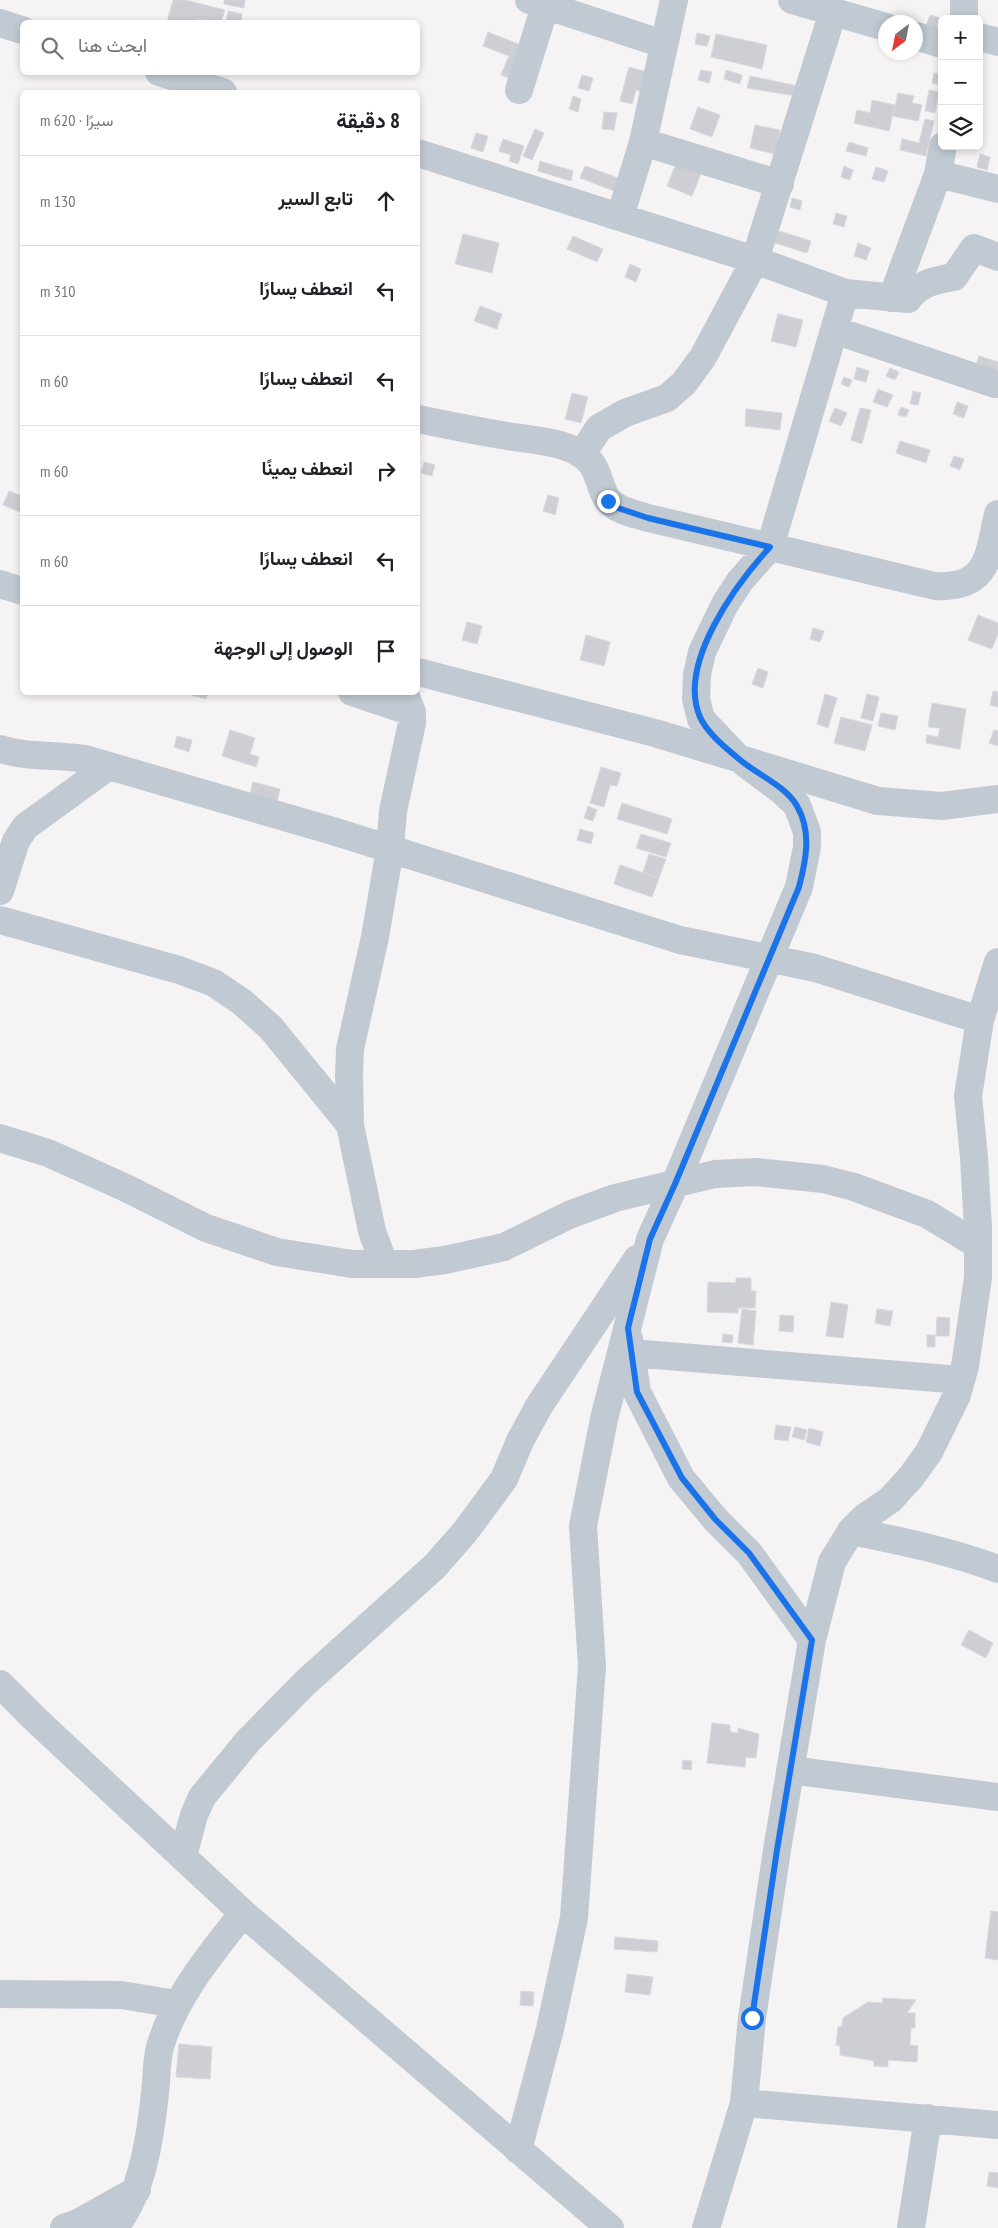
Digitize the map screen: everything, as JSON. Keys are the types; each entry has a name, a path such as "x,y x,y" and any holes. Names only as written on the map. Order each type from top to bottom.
{"street":[{"path":"620,217 643,142 674,0"},
{"path":"792,0 878,25"},
{"path":"964,0 964,15"},
{"path":"519,90 541,2 663,44"},
{"path":"582,454 599,428 625,413 667,398 684,383 703,357 755,260 833,12"},
{"path":"0,23 20,29"},
{"path":"923,38 938,43"},
{"path":"983,38 998,42"},
{"path":"169,75 217,90"},
{"path":"643,142 780,184"},
{"path":"892,298 938,174 942,150"},
{"path":"420,154 755,260 845,293 908,299 914,290 920,286 954,276 961,270 970,251 974,248 998,257"},
{"path":"938,174 998,189"},
{"path":"183,1856 194,1815 202,1797 248,1741 305,1683 434,1567 464,1532 504,1479 520,1441 539,1406 650,1239 675,1184 799,887 805,861 807,832 797,805 782,790 738,758 713,734 701,718 696,699 697,675 702,652 725,604 740,581 770,547 845,293"},
{"path":"834,330 995,384"},
{"path":"420,419 565,446 582,454 592,463 608,501 618,508 648,518 917,582 948,587 975,578 986,563 998,514"},
{"path":"0,584 20,590"},
{"path":"420,673 655,733 878,801 942,806 998,799"},
{"path":"369,695 408,702 412,723 393,811 390,849 375,938 350,1048 350,1125 372,1232 384,1264"},
{"path":"2,746 35,756 74,757 109,766 390,849 680,940 815,968 980,1020"},
{"path":"0,891 16,841 25,826 109,766"},
{"path":"0,920 179,970 214,983 242,1002 271,1028 350,1125"},
{"path":"706,2228 744,2103 752,2018 790,1770 812,1640 832,1562 851,1532 865,1517 890,1500 929,1452 957,1395 988,1278 978,1245 974,1157 968,1096 980,1020 998,962"},
{"path":"0,1138 48,1153 126,1188 206,1228 277,1252 352,1264 414,1264 446,1260 504,1247 615,1198 715,1174 756,1172 823,1180 854,1188 927,1214 978,1245"},
{"path":"518,2150 550,2030 574,1918 592,1666 583,1526 604,1419 630,1340 650,1239"},
{"path":"630,1340 961,1380"},
{"path":"630,1340 637,1392 682,1478 715,1519 749,1553 812,1640"},
{"path":"851,1532 926,1546 967,1557 998,1569"},
{"path":"0,1684 41,1725 243,1913 610,2228"},
{"path":"790,1770 998,1797"},
{"path":"114,2228 137,2190 152,2118 160,2048 176,2004 206,1960 243,1913"},
{"path":"0,1994 121,1995 176,2004"},
{"path":"744,2103 928,2118 998,2126"},
{"path":"911,2228 928,2118"},
{"path":"64,2228 78,2223 137,2190"}],"building":[{"path":"173,0 185,0 225,10 222,20 168,20"},
{"path":"224,0 245,0 244,8 224,4"},
{"path":"228,11 242,14 241,20 226,20"},
{"path":"930,15 938,17 936,29 926,26"},
{"path":"488,32 526,47 514,80 501,75 509,56 483,46"},
{"path":"697,33 710,36 707,46 695,44"},
{"path":"716,34 767,45 762,69 711,57"},
{"path":"629,67 651,73 646,93 636,90 632,104 620,101"},
{"path":"701,70 712,72 709,83 698,80"},
{"path":"726,70 742,75 740,84 724,79"},
{"path":"934,73 938,74 938,84 932,83"},
{"path":"582,75 593,78 589,91 578,88"},
{"path":"750,76 798,86 796,96 747,88"},
{"path":"929,90 938,92 935,113 925,111"},
{"path":"898,93 914,96 912,103 922,105 918,121 893,116"},
{"path":"573,96 581,99 578,112 569,109"},
{"path":"872,100 895,105 889,131 854,123 857,110 870,113"},
{"path":"698,107 720,115 712,137 690,129"},
{"path":"604,112 617,113 614,130 602,129"},
{"path":"925,119 934,121 926,156 900,150 902,139 919,143"},
{"path":"755,125 780,130 775,154 750,148"},
{"path":"535,129 544,133 532,160 523,156"},
{"path":"476,133 488,136 483,152 471,148"},
{"path":"503,139 524,146 518,164 509,161 511,155 499,151"},
{"path":"849,142 868,148 866,156 846,151"},
{"path":"980,154 990,157 987,170 977,167"},
{"path":"540,161 573,171 571,181 538,171"},
{"path":"677,161 702,171 692,196 667,186"},
{"path":"585,166 621,179 617,192 580,178"},
{"path":"844,166 853,170 850,180 841,177"},
{"path":"876,167 888,171 884,182 872,179"},
{"path":"792,198 802,201 800,210 790,207"},
{"path":"836,213 847,216 844,227 833,224"},
{"path":"779,231 811,241 807,253 775,243"},
{"path":"463,234 499,243 492,273 455,264"},
{"path":"573,236 603,249 597,262 567,249"},
{"path":"858,243 871,248 866,260 854,256"},
{"path":"630,264 641,269 636,282 625,277"},
{"path":"480,306 502,314 497,329 474,321"},
{"path":"778,314 803,320 796,347 771,341"},
{"path":"979,356 998,362 998,375 975,368"},
{"path":"857,367 869,371 866,382 854,379"},
{"path":"890,368 899,372 895,380 886,376"},
{"path":"844,377 852,380 849,387 841,384"},
{"path":"878,389 893,395 887,407 873,402"},
{"path":"913,391 921,393 918,405 910,404"},
{"path":"572,393 588,397 581,423 565,419"},
{"path":"957,402 968,406 964,418 953,414"},
{"path":"901,407 909,410 906,417 898,415"},
{"path":"835,408 847,413 841,426 829,421"},
{"path":"860,408 871,410 862,444 851,440"},
{"path":"746,409 782,413 780,430 745,426"},
{"path":"900,441 930,450 926,463 896,453"},
{"path":"954,456 964,459 960,470 950,466"},
{"path":"424,462 435,465 432,476 421,473"},
{"path":"9,491 20,495 20,512 3,505"},
{"path":"548,495 559,498 555,515 543,511"},
{"path":"978,615 998,623 998,634 992,649 968,640"},
{"path":"467,622 482,626 477,644 462,640"},
{"path":"813,628 824,631 820,642 810,639"},
{"path":"586,635 610,642 604,666 580,660"},
{"path":"758,668 768,672 763,688 752,684"},
{"path":"993,691 998,692 998,707 990,705"},
{"path":"825,694 837,698 828,728 817,724"},
{"path":"867,694 879,697 873,721 861,718"},
{"path":"191,695 207,695 206,699"},
{"path":"932,703 966,709 960,749 926,743 927,735 938,737 940,728 928,727"},
{"path":"881,713 898,716 895,730 878,726"},
{"path":"841,717 872,725 865,751 834,743"},
{"path":"230,730 255,738 250,754 259,757 256,767 222,756"},
{"path":"994,730 998,731 998,746 989,743"},
{"path":"177,736 192,740 189,752 174,747"},
{"path":"601,767 621,773 617,786 610,785 604,807 590,803"},
{"path":"253,782 280,789 277,802 250,794"},
{"path":"622,803 672,819 667,834 617,819"},
{"path":"588,806 597,810 593,821 584,818"},
{"path":"580,829 594,833 591,844 577,840"},
{"path":"641,834 671,843 666,857 636,848"},
{"path":"649,854 666,859 659,878 643,872"},
{"path":"620,865 659,878 652,897 614,884"},
{"path":"736,1278 751,1278 751,1291 756,1291 755,1308 738,1308 738,1313 707,1312 708,1282 736,1283"},
{"path":"831,1302 848,1305 843,1338 826,1336"},
{"path":"742,1309 756,1311 753,1345 738,1343"},
{"path":"877,1309 893,1311 890,1326 875,1323"},
{"path":"780,1315 794,1316 793,1332 779,1331"},
{"path":"937,1317 950,1318 949,1336 936,1336"},
{"path":"723,1334 733,1335 732,1343 722,1342"},
{"path":"927,1335 935,1335 935,1347 927,1347"},
{"path":"776,1425 791,1427 788,1441 774,1439"},
{"path":"795,1427 807,1430 804,1440 792,1437"},
{"path":"809,1428 823,1432 820,1446 806,1442"},
{"path":"969,1630 993,1643 986,1658 961,1645"},
{"path":"712,1723 730,1725 730,1732 738,1733 738,1728 759,1734 756,1758 746,1757 745,1767 707,1763"},
{"path":"683,1760 692,1761 691,1770 682,1769"},
{"path":"991,1911 998,1912 998,1960 985,1958"},
{"path":"615,1937 658,1941 657,1952 614,1949"},
{"path":"627,1974 653,1977 650,1995 625,1992"},
{"path":"521,1991 534,1992 533,2006 520,2005"},
{"path":"883,1998 916,2000 907,2013 915,2013 915,2028 911,2028 910,2045 918,2046 917,2062 888,2060 888,2067 874,2066 874,2061 840,2055 840,2046 836,2045 838,2027 842,2026 843,2018 868,2002 882,2003"},
{"path":"179,2044 212,2047 210,2079 176,2077"},
{"path":"989,2172 998,2173 998,2188 987,2186"}],"route":[{"path":"608,501 618,508 648,518 770,547 740,581 725,604 702,652 697,675 696,699 701,718 713,734 738,758 782,790 797,805 807,832 804,868 799,887 675,1184 650,1239 628,1328 637,1392 667,1453 682,1478 705,1507 749,1553 812,1640 777,1850 752,2018"}]}
